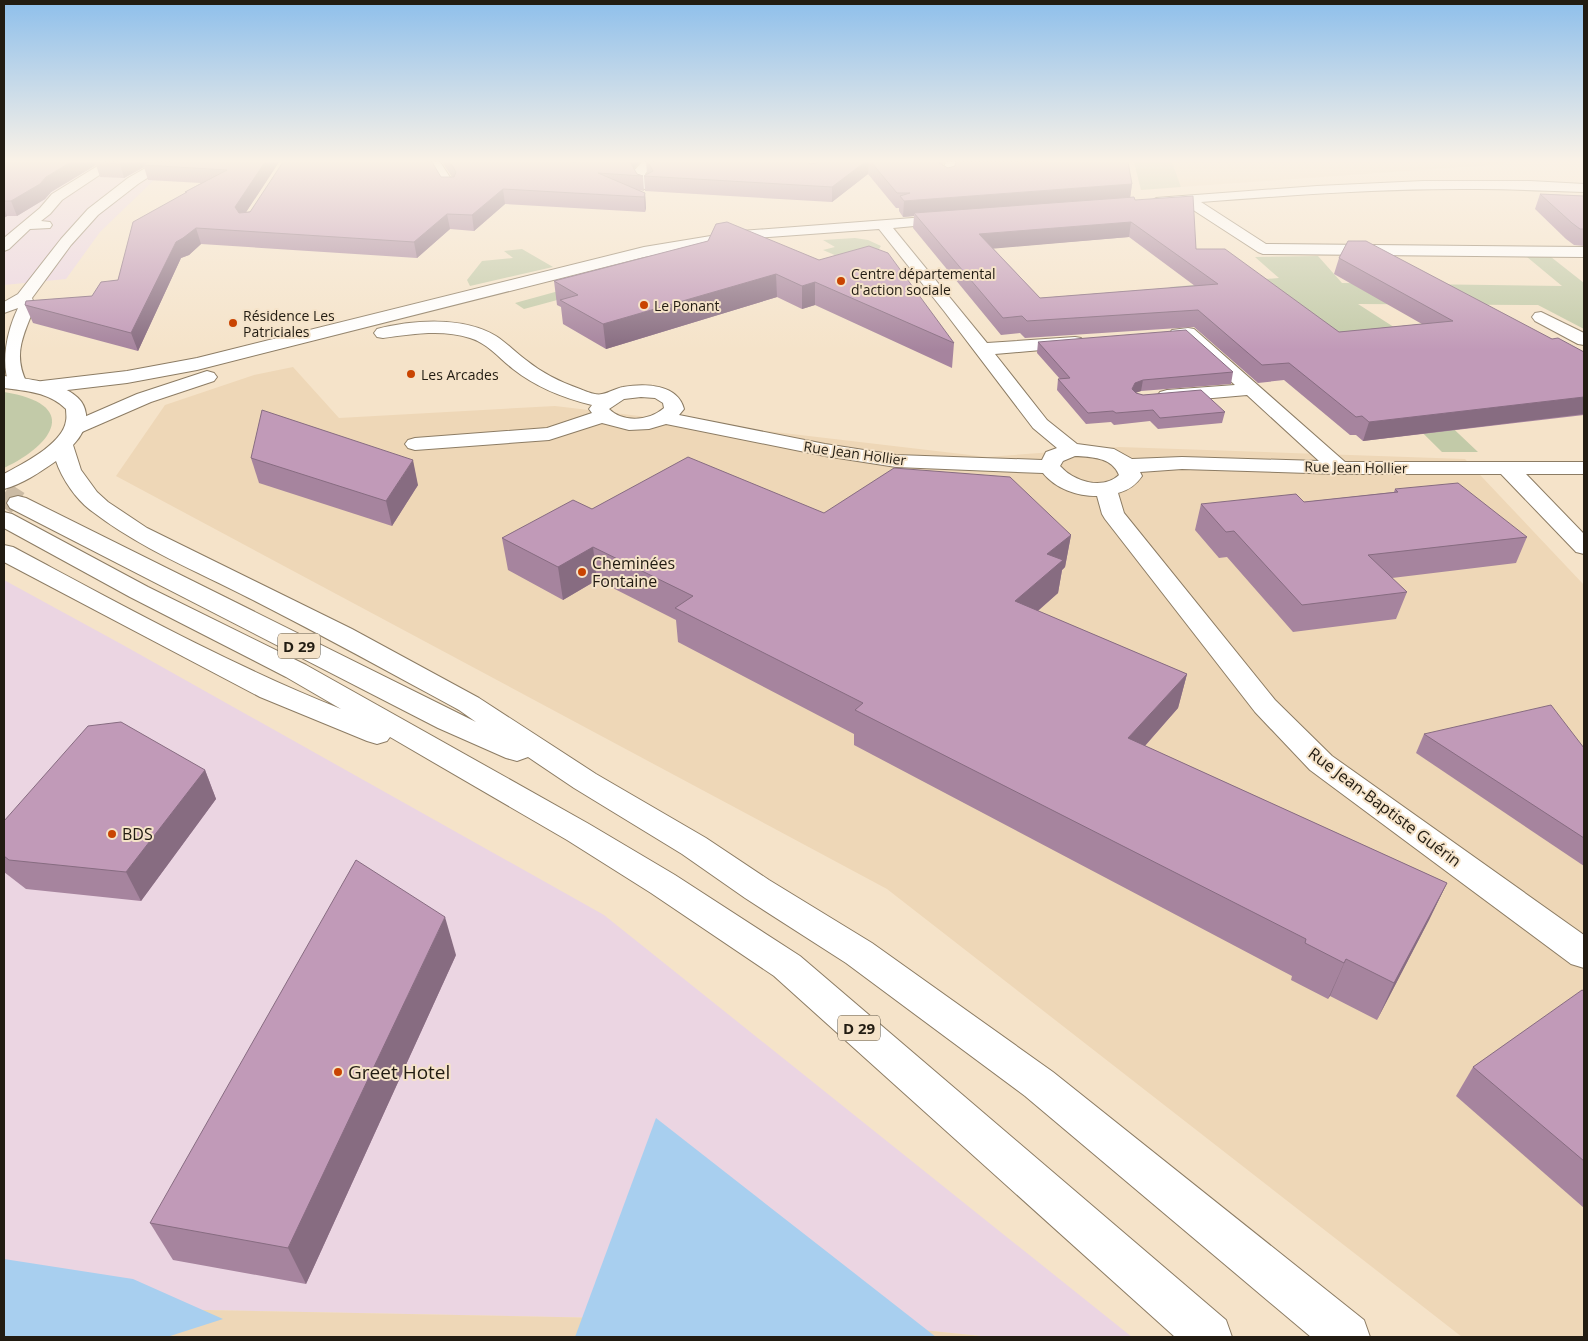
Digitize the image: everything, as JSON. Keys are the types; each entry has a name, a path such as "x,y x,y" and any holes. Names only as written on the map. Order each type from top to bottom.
{"street":[{"path":"4,246 26,226 65,225"},
{"path":"4,308 24,298 81,225"},
{"path":"883,225 984,349 1040,424 1072,450"},
{"path":"42,387 127,377 197,364 644,252 741,235 888,225"},
{"path":"1226,225 1263,249 1584,252"},
{"path":"8,502 34,467 69,437 172,388 266,359 552,284 710,245 747,239 840,231 860,227"},
{"path":"24,298 28,306 6,357 10,382 42,387 66,396 77,410 78,419 69,437 70,471 89,497 139,534 343,635 470,704 584,781"},
{"path":"1541,317 1584,340"},
{"path":"342,340 407,329 432,328 465,331 479,335 497,345 542,380 580,396 603,409 614,422 631,424 649,422 664,418 674,409 672,400 660,393 641,390 626,392 612,396 603,409 549,434 415,444"},
{"path":"1159,335 1188,333 1340,468"},
{"path":"984,349 1091,341"},
{"path":"1149,398 1253,389"},
{"name":"Rue Jean Hollier","path":"664,418 825,450 896,461 1049,468"},
{"path":"1072,450 1093,450 1114,456 1128,466 1131,476 1127,480 1122,484 1106,488 1086,488 1068,484 1055,476 1049,468 1054,456 1072,450"},
{"name":"Rue Jean Hollier","path":"1128,466 1182,463 1340,468 1584,468"},
{"path":"1508,468 1584,547"},
{"name":"Rue Jean-Baptiste Guérin","path":"1106,488 1113,514 1265,706 1321,763 1584,954"},
{"name":"D 29","path":"8,502 139,592 296,671 470,771 655,878 787,966 949,1106 1209,1337"},
{"name":"D 29","path":"8,502 448,721 584,781 694,846 859,953 1040,1084 1346,1337"},
{"path":"4,552 270,691 470,771"}],"shaded area":[{"path":"4,225 108,225 100,232 66,279 4,285"},
{"path":"293,367 339,418 555,406 987,457 1119,447 1465,459 1584,585 1584,1337 1462,1337 887,889 116,476 165,405 254,375"},
{"path":"4,580 604,915 1132,1337 990,1337 855,1323 4,1306"},
{"path":"4,1306 855,1323 990,1337 4,1337"}],"green space":[{"path":"855,238 868,240 881,246 879,249 844,259 823,250 835,247 823,240"},
{"path":"522,249 553,267 470,286 467,280 482,261 513,258 504,251"},
{"path":"1318,256 1342,283 1562,286 1527,257 1551,257 1584,283 1584,329 1538,305 1358,304 1414,340 1365,345 1478,452 1442,452 1286,298 1183,296 1170,287 1279,278 1255,257"},
{"path":"584,284 594,290 524,309 515,303"},
{"path":"4,392 28,398 43,405 51,415 52,425 47,436 36,447 22,458 4,468"}],"water":[{"path":"656,1118 936,1337 575,1337"},
{"path":"4,1259 133,1279 223,1319 167,1337 4,1337"}],"building":[{"path":"132,225 435,225 414,242 196,228 176,242 131,333 25,305 26,301 92,296 101,282 118,280"},
{"path":"716,225 733,225 819,260 869,246 888,253 954,343 815,282 802,286 776,274 603,324 560,300 578,295 554,281 708,241"},
{"path":"924,225 1098,225 979,234 1040,298 1218,284 1135,225 1195,225 1196,249 1225,249 1339,332 1453,321 1339,258 1348,241 1366,241 1552,339 1558,338 1584,352 1584,397 1369,422 1362,416 1356,417 1289,363 1262,365 1198,310 1027,321 1022,316 1003,318"},
{"path":"1574,225 1584,225 1584,229 1580,229"},
{"path":"1186,330 1233,372 1143,380 1135,383 1132,389 1136,393 1143,395 1201,390 1225,412 1160,418 1153,410 1088,413 1058,379 1070,378 1038,342"},
{"path":"262,410 413,460 386,501 251,458"},
{"path":"688,457 824,513 894,468 1010,477 1071,535 1047,554 1063,560 1015,601 1187,674 1128,738 1447,883 1394,983 1346,959 1344,963 1305,943 1306,939 855,710 863,703 675,608 693,596 593,547 558,567 502,538 573,500 592,509"},
{"path":"1458,483 1527,537 1368,555 1407,592 1302,605 1234,531 1226,532 1201,504 1296,494 1304,502 1398,492 1395,489"},
{"path":"1551,705 1584,748 1584,838 1424,734"},
{"name":"BDS","path":"121,722 205,770 126,872 9,860 4,856 4,821 88,726"},
{"name":"Greet Hotel","path":"356,860 445,917 288,1248 150,1223"},
{"path":"1582,990 1584,991 1584,1161 1473,1067"}],"tunnel":[{"path":"4,494 18,503"}],"place":[{"name":"Centre départemental d'action sociale","path":"841,281"},
{"name":"Le Ponant","path":"644,305"},
{"name":"Résidence Les Patriciales","path":"233,323"},
{"name":"Les Arcades","path":"411,374"},
{"name":"Cheminées Fontaine","path":"582,572"},
{"name":"BDS","path":"112,834"},
{"name":"Greet Hotel","path":"338,1072"}]}
